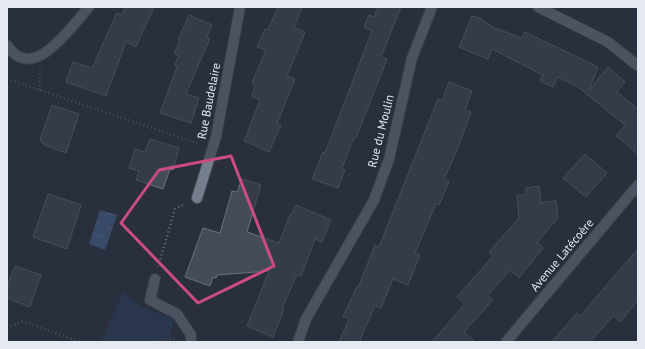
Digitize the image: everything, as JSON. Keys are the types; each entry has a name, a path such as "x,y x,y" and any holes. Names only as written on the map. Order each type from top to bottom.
{"street":[{"path":"7,45 19,57 29,60 40,57 54,45 89,7"},
{"name":"Rue Baudelaire","path":"197,198 213,149 240,7"},
{"name":"Rue du Moulin","path":"298,342 306,319 374,200 390,159 412,58 432,7"},
{"path":"538,7 608,42 638,66"},
{"name":"Avenue Latécoère","path":"506,342 638,186"},
{"path":"154,278 150,300 177,314 191,338"}],"path":[{"path":"40,57 40,90"},
{"path":"7,79 213,149"},
{"path":"154,278 175,209 197,198"},
{"path":"7,328 23,321 80,342"},
{"path":"154,342 191,338"}],"highlighted area":[{"path":"231,156 274,266 198,303 121,223 159,170"}],"shaded area":[{"path":"123,292 140,306 174,319 169,342 101,342"}],"water":[{"path":"100,210 117,215 105,250 89,244"}],"building":[{"path":"125,7 154,7 136,47 126,42 106,96 66,82 73,62 92,68 117,13 122,15"},
{"path":"278,7 302,7 294,27 305,32 287,76 295,79 277,124 281,125 269,152 244,141 260,100 252,96 255,85 252,83 266,50 257,47 265,29 268,30"},
{"path":"378,7 401,7 381,57 387,59 356,138 354,137 342,168 345,170 338,188 312,179 323,152 325,153 372,31 364,27 369,15 374,17"},
{"path":"189,15 212,25 207,37 210,38 186,94 199,98 191,123 160,113 177,67 174,65 179,56 174,54 180,40 178,40"},
{"path":"472,16 480,18 492,27 522,38 525,32 598,67 589,90 608,67 625,82 617,92 638,109 638,154 616,136 625,125 578,87 558,77 553,87 540,81 543,75 492,49 488,59 459,47"},
{"path":"449,82 472,91 465,110 471,112 456,153 444,179 449,181 439,205 436,204 415,253 420,255 408,285 393,279 381,308 375,306 359,342 339,342 349,319 343,316 357,287 358,288 375,245 379,247 438,99 442,101"},
{"path":"52,105 79,114 66,153 44,145 40,140"},
{"path":"150,139 179,148 173,170 170,169 163,189 136,180 139,171 129,168 135,149 145,152"},
{"path":"585,154 607,173 586,197 563,178"},
{"path":"242,179 261,185 247,232 279,243 290,215 291,216 296,205 331,220 322,242 315,239 301,276 297,275 282,308 284,309 273,337 247,326 269,271 217,275 216,278 213,277 210,286 185,277 203,228 220,233 232,191 237,192"},
{"path":"539,186 541,204 543,202 556,201 558,218 537,242 543,248 519,278 510,270 487,296 493,300 464,332 475,342 432,342 465,304 457,297 493,256 489,252 519,218 517,195 526,195 526,188"},
{"path":"48,194 81,205 67,249 33,237"},
{"path":"638,249 638,300 620,322 613,316 590,342 552,342 577,313 580,316"},
{"path":"15,266 41,275 30,307 7,298 7,286"}]}
